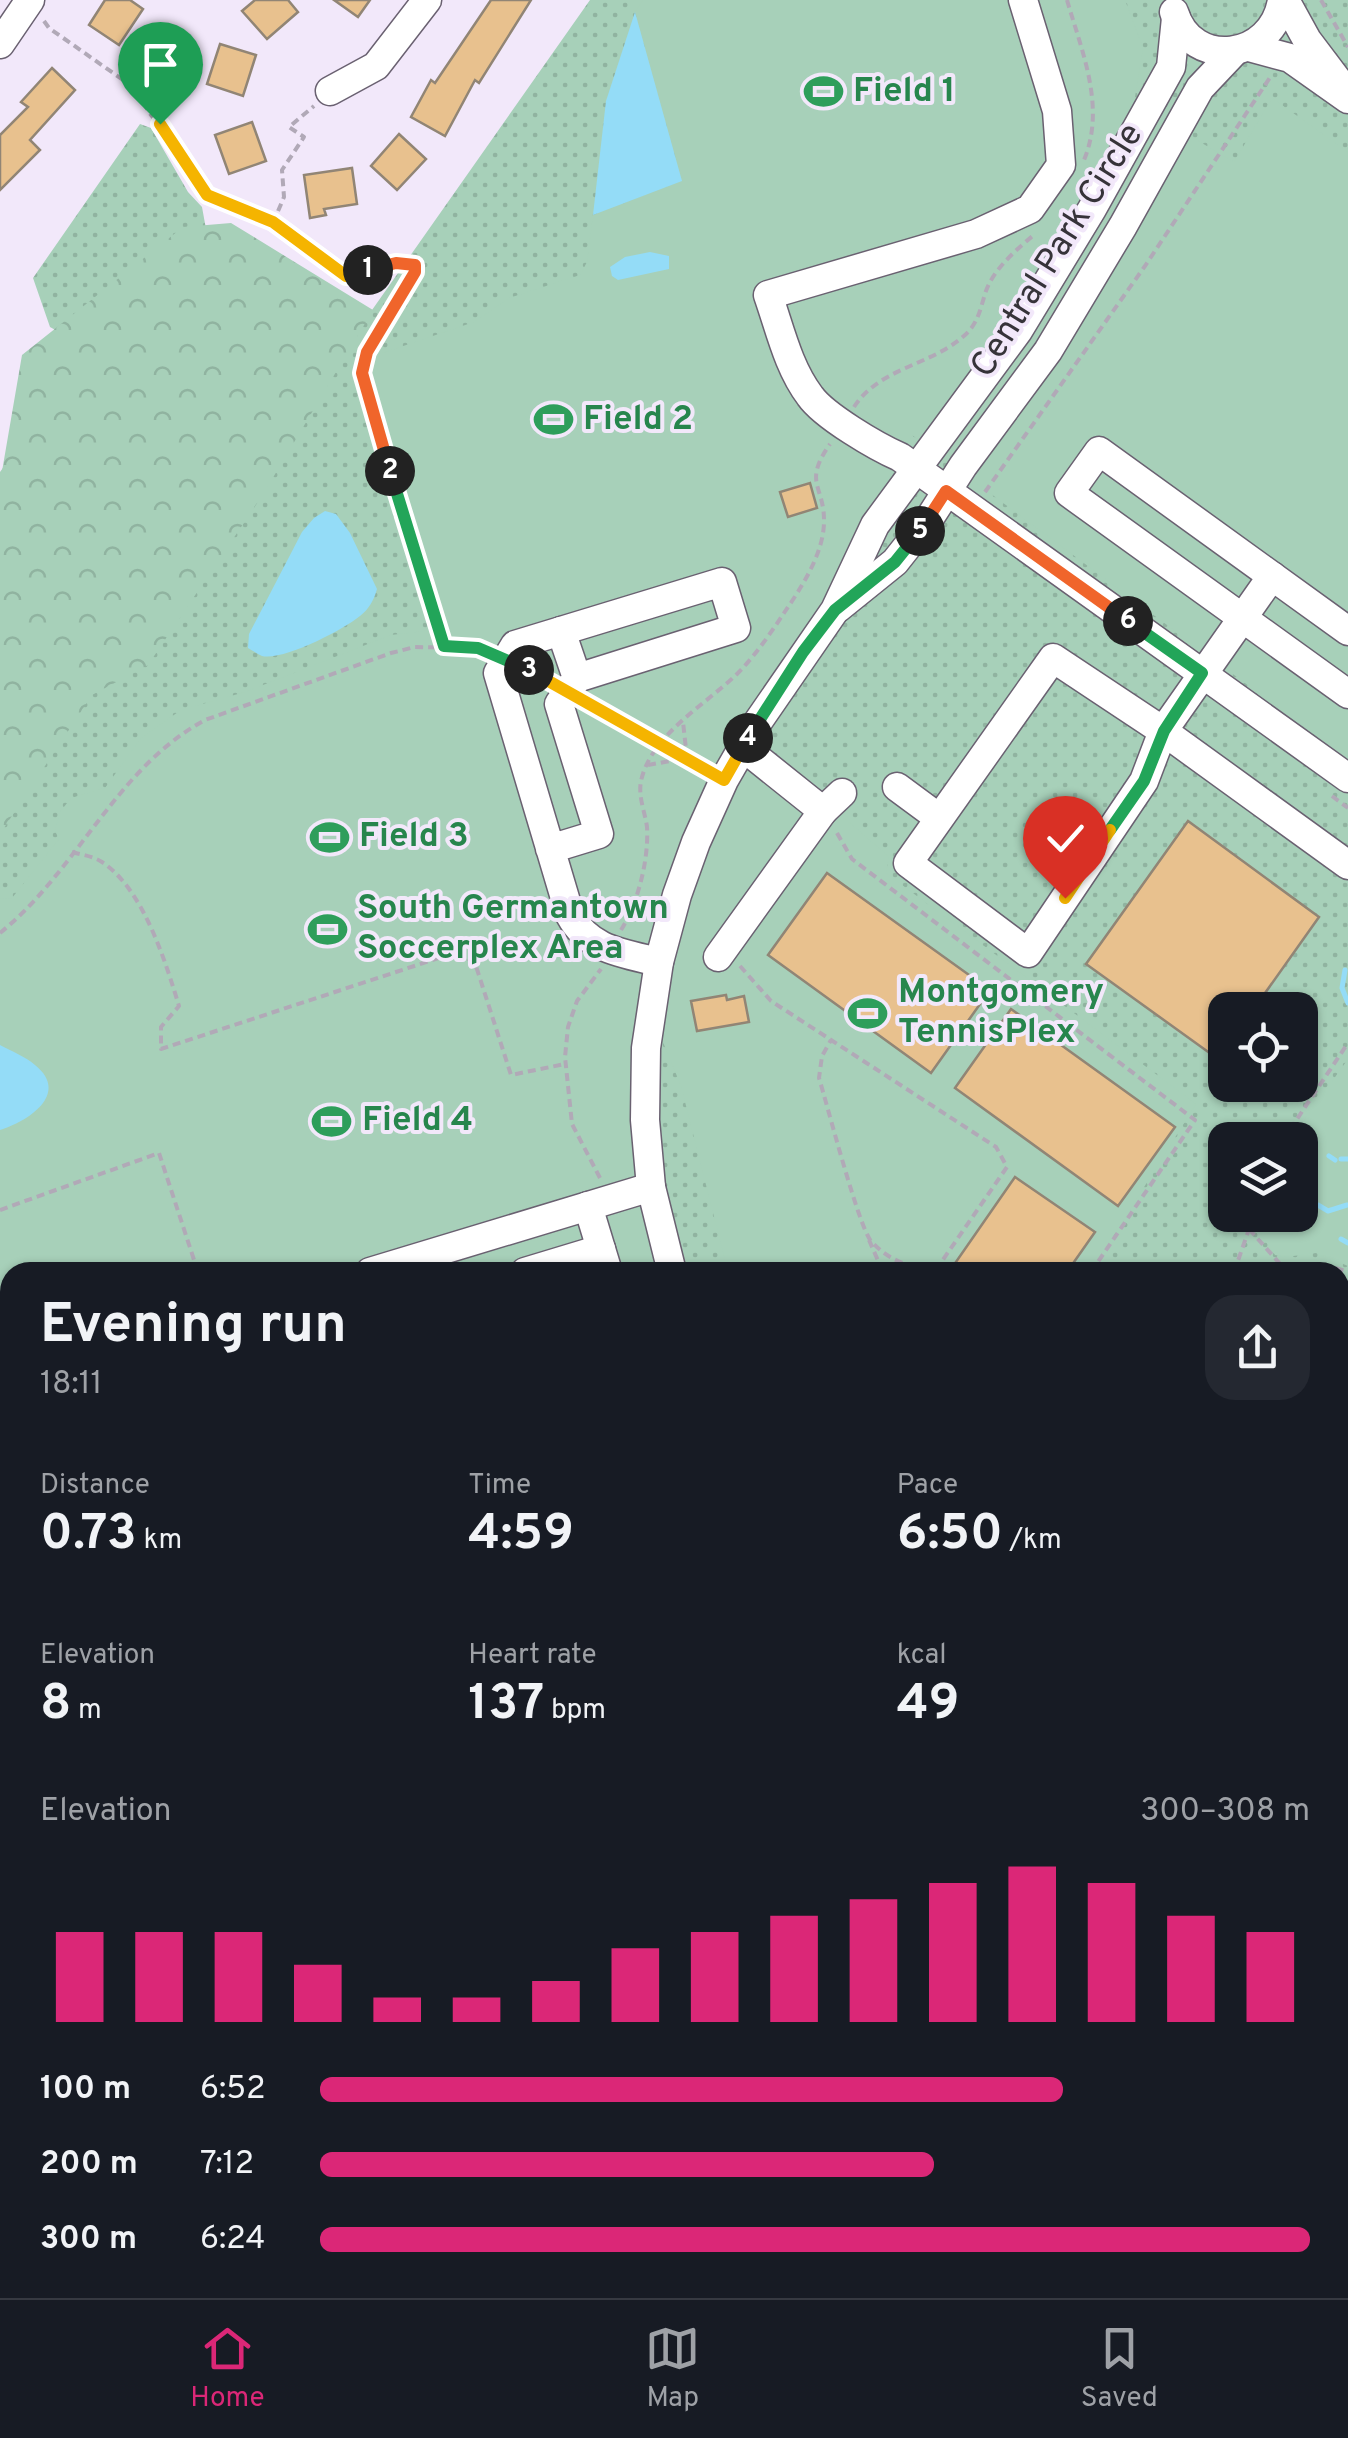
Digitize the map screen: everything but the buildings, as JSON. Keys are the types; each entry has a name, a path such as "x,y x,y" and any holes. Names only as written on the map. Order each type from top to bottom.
{"street":[{"path":"0,44 30,0"},
{"path":"330,91 376,66 427,0"},
{"path":"1023,0 1058,111 1061,165 1030,208 976,234 768,295 790,358 811,398 876,447 900,456 1348,778"},
{"path":"1283,0 1348,97"},
{"name":"Central Park Circle","path":"835,610 895,562 955,497 1123,226 1200,88 1272,27 1283,0"},
{"path":"1173,9 1185,33 1200,45 1218,51 1242,49 1290,58 1348,97"},
{"name":"Central Park Circle","path":"670,1262 651,1187 645,1120 646,1048 659,962 696,842 743,747 803,652 835,610 875,526 1018,331 1092,208 1171,66 1173,9"},
{"path":"1348,630 1099,451 1069,494 1348,694"},
{"path":"1272,576 1164,731 1144,781 1028,953 908,862 1053,658 1164,731 1348,865"},
{"path":"550,849 599,834 559,704 573,684 736,628 722,582 515,645 498,673 550,849 570,915 578,930 601,948 659,962"},
{"path":"561,631 573,684"},
{"path":"722,952 832,802 743,747"},
{"path":"897,787 939,818"},
{"path":"403,1262 651,1187"},
{"path":"588,1206 604,1261"}],"path":[{"path":"30,0 49,28 134,87 207,195 273,222 346,276 396,263 415,265 415,272 367,352 362,373 444,646"},
{"path":"1322,0 1348,47"},
{"path":"955,497 988,490 1145,266 1278,64 1290,58"},
{"path":"273,222 284,197 282,170 304,138 288,127 330,91"},
{"path":"0,934 27,908 134,778 184,732 205,720 414,647 478,648 573,684 724,780"},
{"path":"683,722 687,758"},
{"path":"648,766 687,758"},
{"path":"832,802 852,859 1195,1120 1098,1262"},
{"path":"72,852 98,859 125,880 161,952 179,1006 161,1027 161,1049 457,952 475,964 511,1075 566,1064"},
{"path":"722,952 771,1001 996,1147 1007,1167 941,1262"},
{"path":"831,1040 822,1056 819,1078 878,1262"},
{"path":"1295,1122 1348,1043"},
{"path":"0,1210 159,1153 195,1262"},
{"path":"1237,1262 1248,1232"},
{"path":"1252,1232 1278,1262"},
{"path":"868,1239 901,1262"}],"green space":[{"path":"590,0 1348,0 1348,1262 0,1262 0,472 77,363 256,475"},
{"name":"South Germantown Soccerplex Area","path":"643,0 1125,0 1143,48 1134,103 1234,162 1272,98 1348,152 1348,760 912,435 825,603 744,720 684,837 639,1189 656,1262 0,1262 0,899 12,898 59,839 55,831 60,812 71,798 105,788 141,738 181,710 245,692 391,635 432,630 382,470 356,362 474,322 509,298 580,275 587,262 593,215 682,181 635,12"},
{"path":"140,124 151,128 188,192 202,207 210,251 82,345 50,327 33,278"},
{"path":"231,223 373,310 262,496 148,665 92,695 0,834 0,483 22,355 183,227"},
{"name":"Montgomery TennisPlex","path":"758,742 889,857 886,873 1196,1104 1097,1262 725,1262 681,1086 658,1030 685,899"},
{"path":"1348,1059 1348,1262 1316,1253 1275,1255 1260,1232 1318,1232 1318,1122 1303,1122"}],"water":[{"path":"635,12 682,181 593,215 606,101"},
{"path":"650,252 669,256 669,269 618,280 612,276 610,267 625,257"},
{"path":"325,511 336,514 350,533 377,589 374,597 360,616 327,636 284,654 261,655 248,648 249,634 302,532"},
{"path":"0,1045 35,1065 49,1086 47,1096 32,1114 0,1130"}],"waterway":[{"path":"1345,970 1342,988 1348,1003"},
{"path":"1329,1156 1335,1160"},
{"path":"1341,1159 1348,1159"},
{"path":"1318,1205 1328,1211 1347,1205"},
{"path":"1341,1239 1348,1243"}],"place":[{"name":"Field 1","path":"823,92"},
{"name":"Field 2","path":"553,420"},
{"name":"Field 3","path":"329,837"},
{"name":"South Germantown Soccerplex Area","path":"327,929"},
{"name":"Montgomery TennisPlex","path":"868,1013"},
{"name":"Field 4","path":"332,1121"}],"route":[{"path":"160,124 207,195 273,222 346,276 396,263 415,265 415,272 367,352 362,373 444,646 478,648 534,673 724,780 803,652 835,610 895,562 946,491 1202,673 1164,731 1144,781 1065,898"}]}
